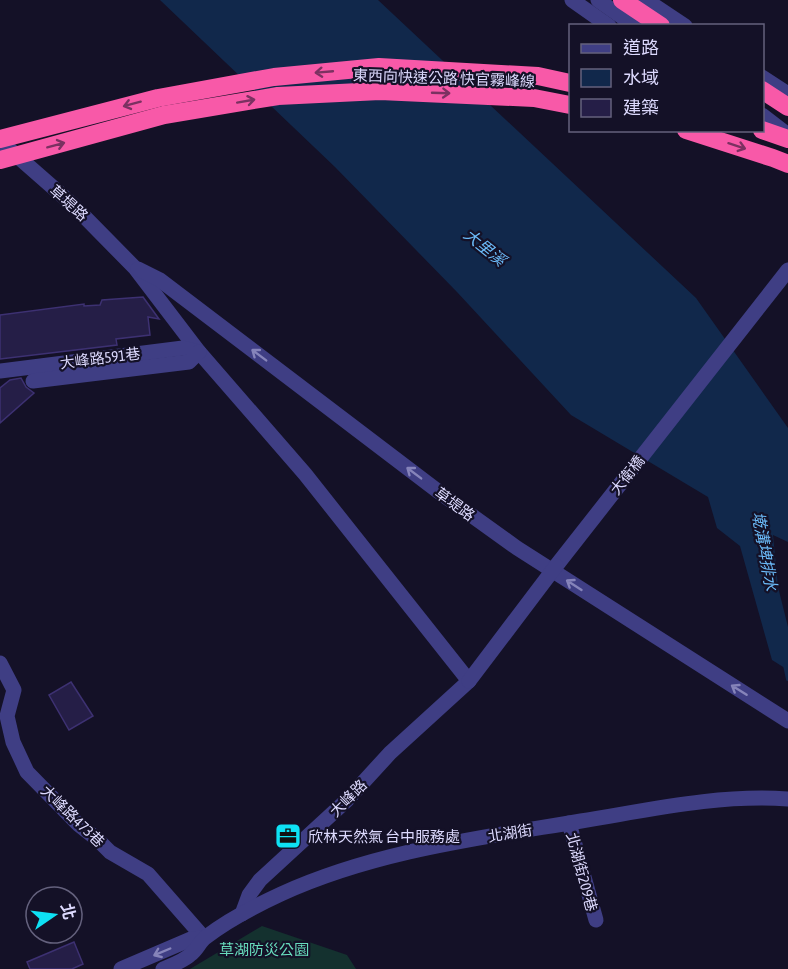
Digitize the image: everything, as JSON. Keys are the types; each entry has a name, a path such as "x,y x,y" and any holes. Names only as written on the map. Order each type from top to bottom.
{"highway":[{"path":"622,0 658,24"},
{"name":"東西向快速公路 快官霧峰線","path":"0,140 158,98 274,76 379,67 538,76 569,82"},
{"name":"東西向快速公路 快官霧峰線","path":"0,161 164,115 278,96 380,91 534,98 569,105"},
{"path":"764,91 788,107"},
{"path":"692,132 788,164"}],"street":[{"path":"572,0 606,24"},
{"path":"598,0 631,24"},
{"path":"646,0 682,24"},
{"path":"764,78 788,94"},
{"path":"764,117 775,130"},
{"name":"草堤路","path":"0,140 73,205 135,268 199,352 305,474 469,681"},
{"path":"0,161 19,158"},
{"name":"草堤路","path":"135,268 160,280 439,492 517,548 788,721"},
{"name":"大衛橋","path":"469,681 530,598 788,270"},
{"name":"大峰路591巷","path":"0,371 183,348 199,352"},
{"path":"33,381 189,362 199,352"},
{"name":"大峰路473巷","path":"0,663 14,690 7,716 13,742 27,772 78,824 110,852 148,874 204,938"},
{"name":"大峰路","path":"242,914 249,895 260,880 347,800 390,753 469,681"},
{"name":"北湖街","path":"242,914 281,894 327,876 403,853 569,823 723,799 759,797 788,799"},
{"name":"北湖街209巷","path":"569,823 596,920"},
{"path":"163,969 191,955 204,938 242,914"},
{"path":"121,969 191,939 204,938"}],"green space":[{"name":"草湖防災公園","path":"262,926 347,955 356,969 190,969"}],"water":[{"name":"大里溪","path":"160,0 378,0 696,298 788,428 788,542 773,535 778,587 788,627 788,670 772,660 740,546 717,528 708,497 571,415 457,292 335,167"}],"building":[{"path":"143,297 159,319 148,317 150,335 116,339 117,345 0,359 0,315 84,304 84,306 100,305 102,300"},
{"path":"21,378 26,387 34,393 0,423 0,388 10,380"},
{"path":"71,682 93,716 69,730 49,695"},
{"path":"67,945 75,945 83,964 72,969 30,969 27,962"}],"waterway":[{"name":"墘溝埤排水","path":"785,665 788,679"}],"place":[{"name":"欣林天然氣 台中服務處","path":"288,836"}]}
